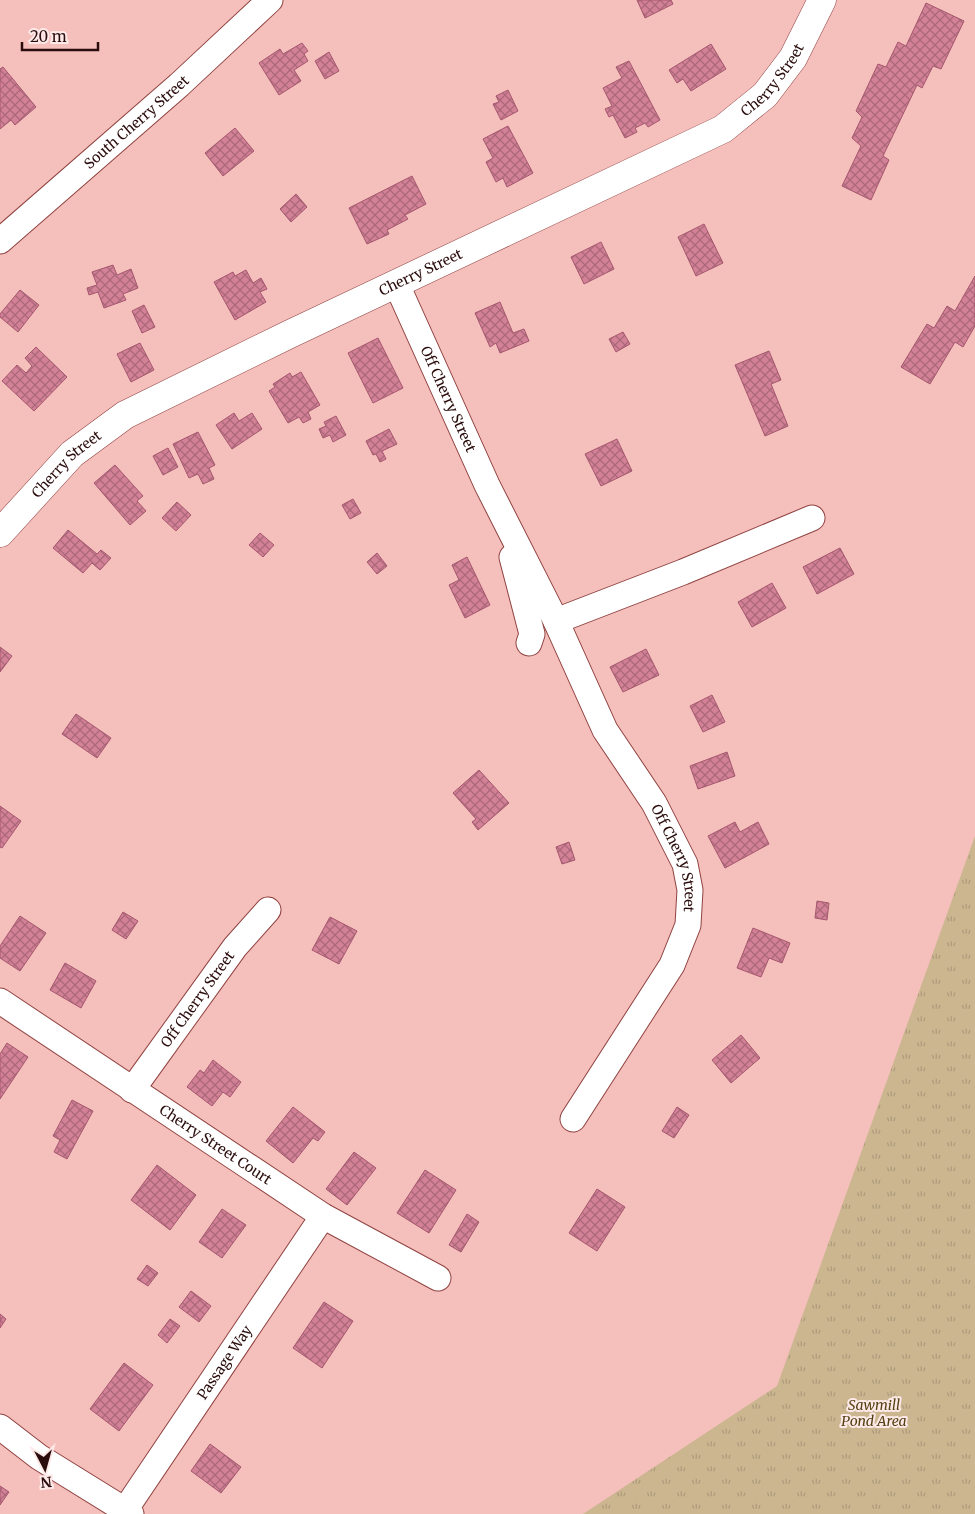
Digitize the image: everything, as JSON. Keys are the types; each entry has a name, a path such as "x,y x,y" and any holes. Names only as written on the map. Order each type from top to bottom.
{"main road":[{"name":"Cherry Street","path":"0,532 72,454 125,415 281,338 397,285 723,129 765,95 793,58 822,0"}],"street":[{"name":"South Cherry Street","path":"0,241 179,84 270,0"},
{"name":"Off Cherry Street","path":"397,285 501,513 556,621 605,730 667,826 685,864 690,890 688,925 672,965 573,1119"},
{"name":"Off Cherry Street","path":"501,513 532,634 529,644"},
{"path":"556,621 683,572 812,518"},
{"name":"Off Cherry Street","path":"132,1090 235,947 268,910"},
{"name":"Cherry Street Court","path":"0,1001 323,1216 438,1278"},
{"name":"Passage Way","path":"128,1512 323,1216"},
{"path":"0,1427 39,1457 128,1512"}],"green space":[{"name":"Sawmill Pond Area","path":"975,836 975,1514 583,1514 777,1386"}],"building":[{"path":"637,0 671,0 673,4 645,18"},
{"path":"926,3 964,21 941,69 933,66 922,88 917,85 883,156 889,160 871,200 842,186 861,146 852,138 862,117 856,111 878,64 886,67 898,42 906,46"},
{"path":"302,43 308,51 304,54 308,61 294,70 301,81 279,95 259,63 280,49 283,54"},
{"path":"711,44 726,69 691,91 683,79 677,83 669,70"},
{"path":"329,52 339,71 325,79 315,61"},
{"path":"629,61 660,120 648,127 645,123 635,128 637,132 625,138 613,115 609,117 605,109 612,106 603,88 622,78 616,67"},
{"path":"3,67 36,107 15,125 11,120 0,129 0,69"},
{"path":"508,90 518,111 501,120 493,104 499,102 496,96"},
{"path":"508,126 533,173 507,187 503,178 496,182 486,162 493,158 483,139"},
{"path":"235,128 254,151 223,176 205,153"},
{"path":"412,176 426,204 405,215 408,219 387,230 389,234 367,244 349,208"},
{"path":"296,194 307,207 291,222 280,209"},
{"path":"704,224 723,263 696,276 678,237"},
{"path":"601,242 614,269 584,284 571,257"},
{"path":"113,265 117,275 131,269 138,288 123,294 126,300 104,308 98,292 89,295 87,288 97,285 92,272"},
{"path":"246,270 253,283 261,278 267,289 260,292 266,302 235,320 214,282 233,272 235,276"},
{"path":"975,276 975,326 963,347 955,342 930,384 901,367 927,324 934,328 947,306 955,311"},
{"path":"20,290 39,305 18,332 0,317 0,314"},
{"path":"500,302 513,333 524,329 529,341 500,353 496,343 490,347 475,313"},
{"path":"144,305 155,327 142,333 132,311"},
{"path":"623,332 630,344 616,352 609,339"},
{"path":"378,338 403,388 373,403 348,353"},
{"path":"140,343 154,370 131,382 117,354"},
{"path":"36,347 67,377 34,411 2,381 17,365 26,373 32,366 25,358"},
{"path":"769,351 781,380 771,384 788,426 765,436 735,365"},
{"path":"301,372 320,405 308,412 311,419 303,423 299,417 288,423 269,391 275,387 273,384 290,373 292,377"},
{"path":"234,413 239,421 252,413 262,429 232,449 216,425"},
{"path":"336,416 346,435 333,442 330,435 323,438 319,429 326,426 324,422"},
{"path":"389,429 397,444 382,451 386,459 380,462 376,454 373,455 366,441"},
{"path":"198,432 215,465 209,468 214,479 203,484 198,474 189,478 173,444"},
{"path":"617,439 632,471 601,486 585,454"},
{"path":"168,448 178,467 163,475 153,456"},
{"path":"115,465 143,496 137,501 146,511 130,525 94,483"},
{"path":"353,499 361,513 350,519 342,505"},
{"path":"177,502 191,515 176,531 162,518"},
{"path":"68,530 97,554 101,550 111,558 100,570 92,563 83,573 53,548"},
{"path":"260,533 274,545 263,557 249,545"},
{"path":"840,548 854,574 817,594 803,567"},
{"path":"377,553 387,566 377,574 367,562"},
{"path":"467,557 490,605 465,618 449,585 459,580 452,565"},
{"path":"772,583 786,608 752,627 738,602"},
{"path":"0,647 12,656 0,672"},
{"path":"646,649 659,675 623,692 610,667"},
{"path":"712,695 725,722 703,732 690,706"},
{"path":"76,714 111,738 97,758 62,734"},
{"path":"727,752 735,776 698,789 690,766"},
{"path":"479,770 509,803 478,830 472,822 476,819 453,793"},
{"path":"0,806 21,821 2,848 0,847"},
{"path":"735,822 740,832 758,822 769,844 725,868 708,836"},
{"path":"569,842 575,860 562,864 556,847"},
{"path":"817,901 829,903 827,920 815,918"},
{"path":"123,912 138,921 126,939 112,930"},
{"path":"20,916 46,933 20,971 0,958 0,946"},
{"path":"330,917 357,931 339,964 312,950"},
{"path":"753,928 790,943 782,963 769,958 761,977 737,968"},
{"path":"65,963 96,981 81,1008 50,990"},
{"path":"741,1035 760,1058 731,1083 712,1060"},
{"path":"7,1043 28,1057 0,1099 0,1054"},
{"path":"213,1060 241,1082 230,1097 223,1092 212,1106 187,1087 200,1070 204,1073"},
{"path":"72,1100 93,1111 67,1159 54,1152 60,1140 53,1136"},
{"path":"293,1107 325,1132 318,1141 313,1138 293,1163 266,1141"},
{"path":"677,1107 689,1115 674,1138 662,1131"},
{"path":"354,1152 376,1168 347,1205 326,1189"},
{"path":"157,1165 196,1195 170,1230 131,1200"},
{"path":"425,1170 456,1190 429,1233 397,1213"},
{"path":"597,1189 625,1207 597,1251 569,1233"},
{"path":"222,1209 246,1225 222,1258 199,1242"},
{"path":"467,1214 479,1222 461,1252 449,1245"},
{"path":"147,1265 158,1273 148,1286 137,1279"},
{"path":"191,1291 211,1306 199,1322 179,1307"},
{"path":"324,1302 353,1321 322,1368 293,1348"},
{"path":"0,1314 6,1319 0,1328"},
{"path":"170,1319 180,1326 167,1343 158,1335"},
{"path":"124,1363 153,1385 119,1431 90,1409"},
{"path":"210,1444 241,1467 221,1493 191,1471"},
{"path":"0,1486 9,1492 0,1505"}]}
